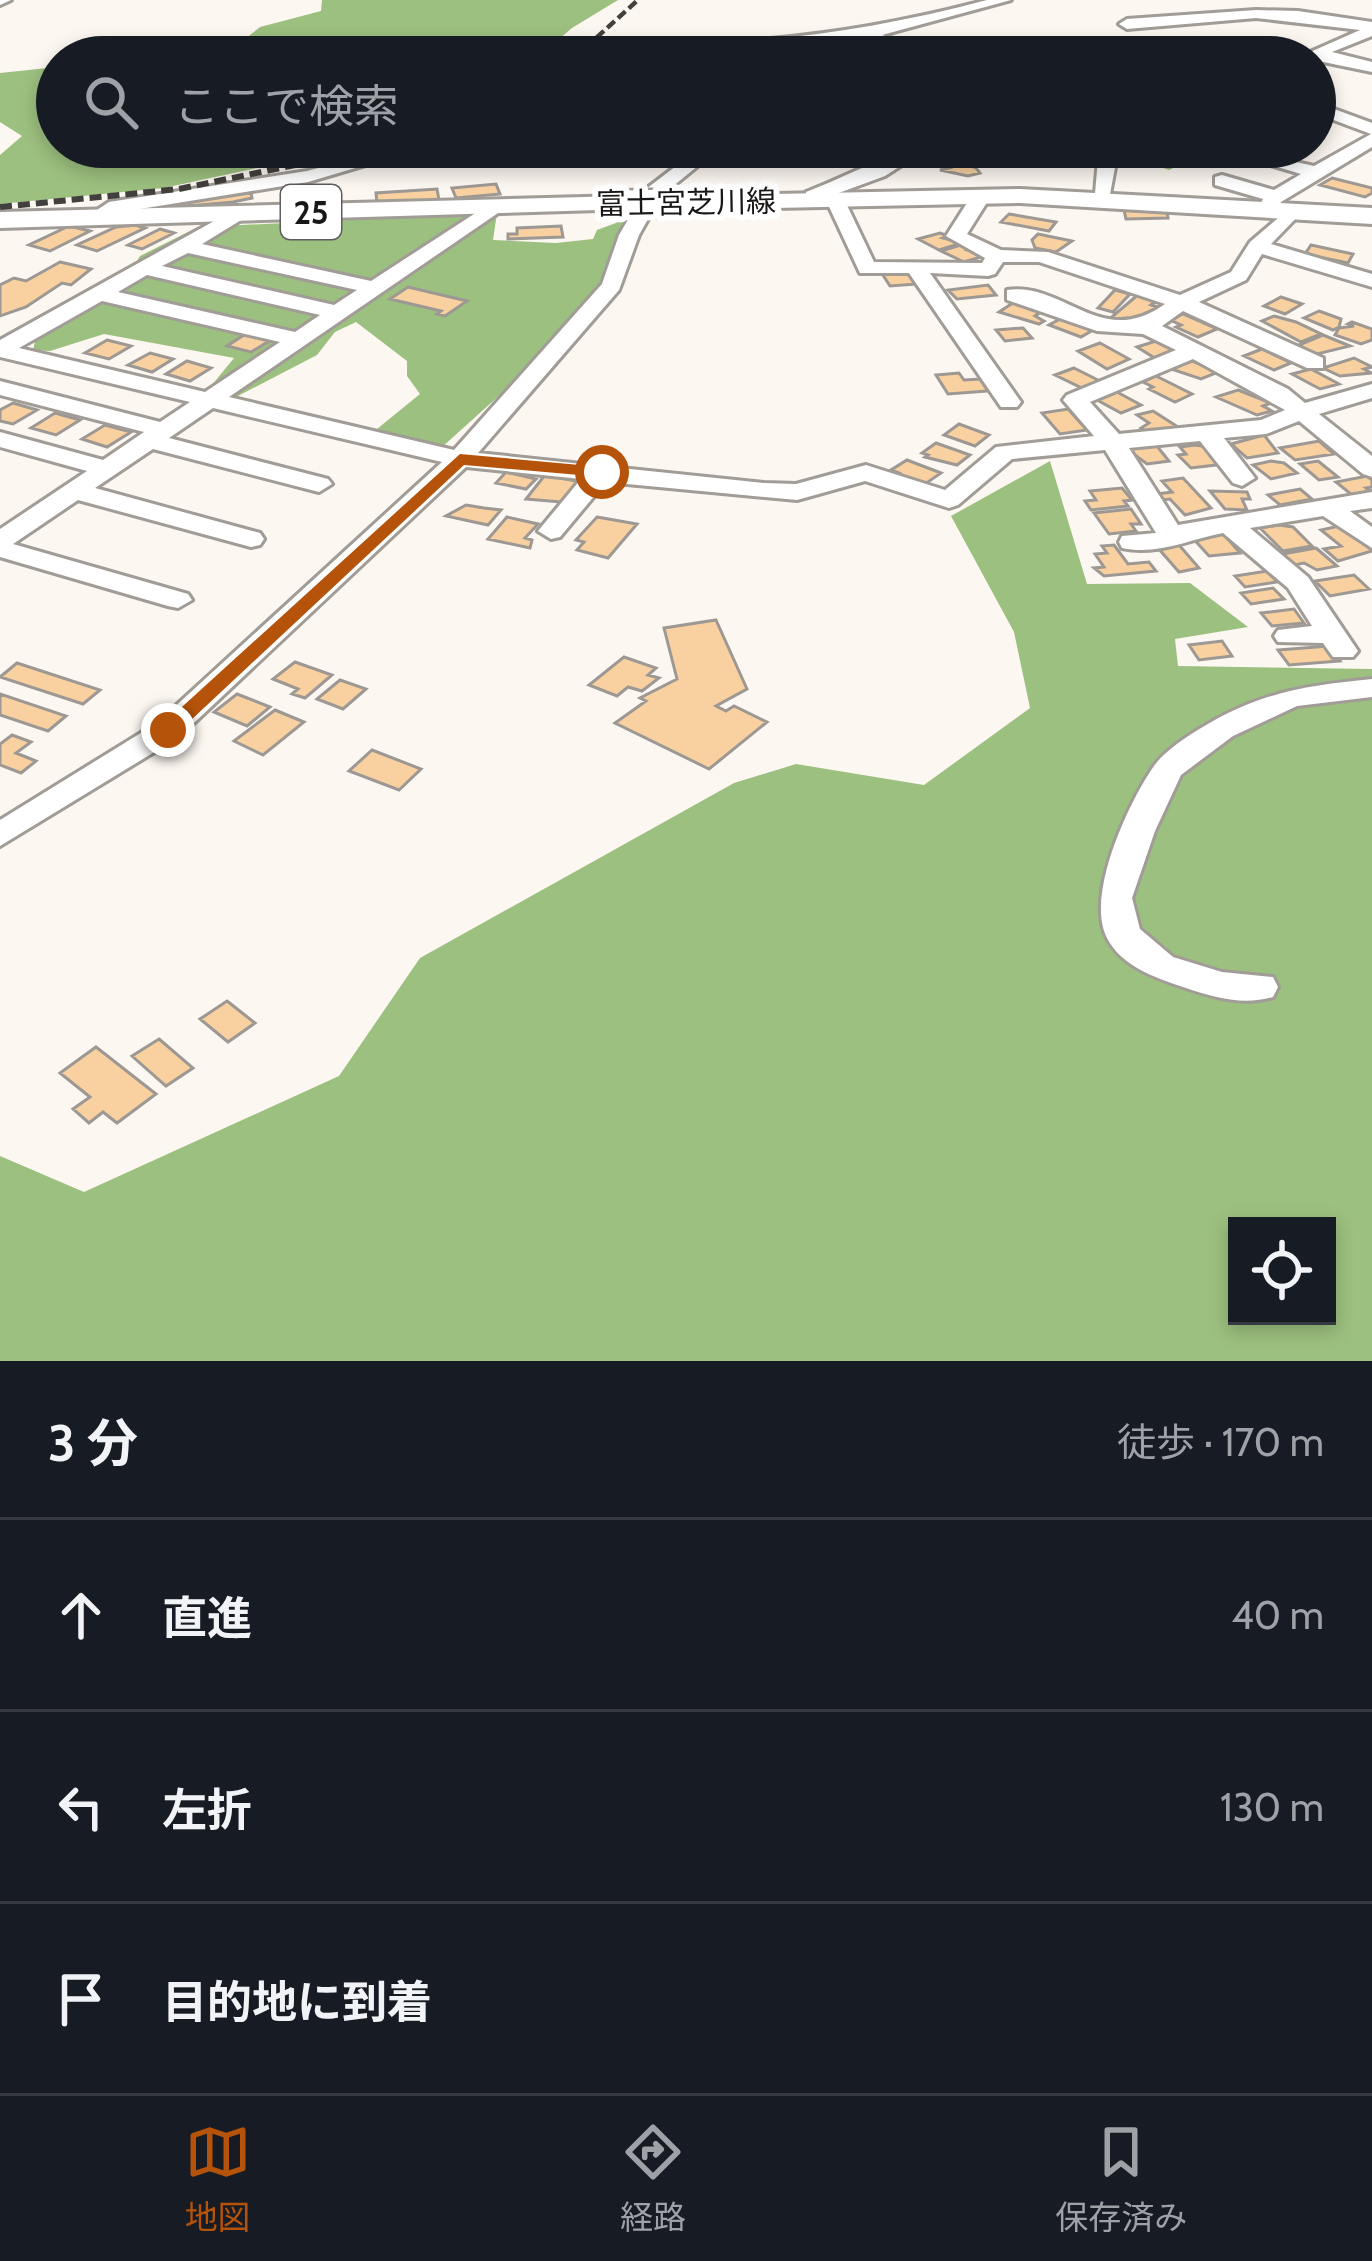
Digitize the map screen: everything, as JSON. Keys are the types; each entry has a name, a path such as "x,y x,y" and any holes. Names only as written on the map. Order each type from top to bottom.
{"main road":[{"name":"富士宮芝川線","path":"0,220 981,196 1278,207 1372,216"}],"street":[{"path":"854,36 1004,0"},
{"path":"1127,24 1298,15 1370,31"},
{"path":"1336,45 1370,31"},
{"path":"860,34 867,36"},
{"path":"1336,60 1372,67"},
{"path":"1346,119 1366,102"},
{"path":"1336,115 1372,129"},
{"path":"1336,161 1372,139"},
{"path":"95,218 110,208 338,168"},
{"path":"0,835 168,730 460,459 612,286 628,235 652,193 685,168"},
{"path":"885,168 815,192 867,269 988,270 997,256"},
{"path":"1101,201 1106,168"},
{"path":"1300,168 1317,173"},
{"path":"1147,327 1181,302 1239,276 1278,207 1325,168"},
{"path":"1222,181 1278,207"},
{"path":"981,196 956,236 997,256 1041,256 1181,302 1315,363"},
{"path":"628,235 667,217 680,203"},
{"path":"0,545 494,207"},
{"path":"0,350 241,214"},
{"path":"1257,246 1372,281"},
{"path":"188,247 376,288"},
{"path":"915,266 1009,402"},
{"path":"146,269 340,314"},
{"path":"101,294 301,340"},
{"path":"1015,295 1105,326 1147,327 1196,350 1305,410 1372,469"},
{"path":"0,350 460,459 797,492 866,473 949,500 1005,452 1266,427 1372,391"},
{"path":"1170,534 1113,442 1075,400 1196,350"},
{"path":"0,388 320,484"},
{"path":"1207,433 1242,478"},
{"path":"0,439 110,469"},
{"path":"551,532 602,472"},
{"path":"76,491 251,539"},
{"path":"1132,542 1165,540 1170,534 1372,500"},
{"path":"1327,508 1372,540"},
{"path":"1228,524 1298,583 1337,642 1288,636"},
{"path":"0,545 178,600"},
{"path":"1260,987 1221,986 1160,966 1123,935 1115,898 1138,831 1168,769 1222,729 1290,697 1372,688"}],"green space":[{"path":"322,0 618,0 563,36 249,36 260,27 321,11"},
{"path":"36,69 36,168 257,168 164,188 0,204 0,155 22,136 0,122 0,73"},
{"path":"497,213 493,240 556,243 593,239 597,230 624,220 628,255 532,366 441,448 402,446 377,429 420,394 407,376 407,361 356,322 335,332 317,355 234,398 207,391 234,358 104,334 50,351 33,350 38,329 122,286 140,256 198,227"},
{"path":"1050,461 1087,584 1190,583 1248,627 1175,639 1178,666 1372,669 1372,1361 0,1361 0,1156 84,1192 339,1076 420,958 734,783 796,764 924,785 1030,708 1014,632 951,516"}],"building":[{"path":"976,168 980,173 968,176 940,170"},
{"path":"1332,178 1372,188 1372,193 1365,197 1320,185"},
{"path":"496,184 500,194 456,198 452,188"},
{"path":"437,189 439,200 377,204 376,193"},
{"path":"251,193 252,198 233,202 189,206 189,199"},
{"path":"1124,210 1167,212 1168,218 1126,219"},
{"path":"1009,214 1056,222 1049,231 1001,222"},
{"path":"69,226 90,231 50,251 29,245"},
{"path":"561,226 563,237 508,239 508,234 517,234 517,228"},
{"path":"116,227 145,228 97,251 77,245"},
{"path":"160,229 174,233 142,249 128,245"},
{"path":"940,233 962,243 939,250 918,239"},
{"path":"1038,234 1072,241 1056,252 1035,248 1032,240"},
{"path":"967,243 975,247 968,250 988,255 964,262 941,251"},
{"path":"1311,245 1353,254 1348,263 1305,254"},
{"path":"60,262 91,269 71,285 62,283 26,307 0,316 0,285 14,278 26,281"},
{"path":"907,270 917,284 890,286 881,272"},
{"path":"988,285 996,295 957,299 948,290"},
{"path":"408,287 467,301 445,316 390,299"},
{"path":"1115,290 1130,294 1113,312 1098,308"},
{"path":"1140,293 1160,298 1151,305 1161,308 1151,317 1107,321"},
{"path":"1281,297 1302,304 1285,314 1264,306"},
{"path":"1016,301 1044,310 1035,316 1044,321 1039,324 999,312"},
{"path":"1319,311 1341,319 1339,327 1333,330 1304,318"},
{"path":"1183,314 1217,329 1198,337 1170,320"},
{"path":"1274,316 1321,334 1301,342 1262,321"},
{"path":"1062,318 1093,330 1081,337 1049,325"},
{"path":"1348,324 1372,329 1372,340 1361,344 1335,335 1339,328 1354,326"},
{"path":"1023,328 1032,338 1005,341 996,330"},
{"path":"247,333 271,340 251,352 227,346"},
{"path":"1323,335 1350,346 1313,355 1299,345"},
{"path":"107,340 131,346 109,359 85,353"},
{"path":"1159,340 1181,352 1158,360 1137,347"},
{"path":"1100,343 1129,359 1107,369 1078,351"},
{"path":"1262,349 1291,363 1274,370 1244,356"},
{"path":"150,353 173,359 152,372 128,365"},
{"path":"1354,358 1372,367 1364,369 1371,373 1340,376 1323,368"},
{"path":"187,361 211,368 190,381 166,374"},
{"path":"1192,361 1221,371 1201,379 1171,369"},
{"path":"1074,368 1102,382 1084,389 1055,375"},
{"path":"1311,369 1339,384 1320,389 1292,374"},
{"path":"959,373 964,380 980,379 988,391 948,394 936,375"},
{"path":"1156,376 1192,394 1175,402 1149,389 1153,387 1143,382"},
{"path":"1238,390 1271,403 1263,406 1272,411 1257,415 1216,397"},
{"path":"1117,392 1141,405 1121,413 1097,400"},
{"path":"13,403 37,410 13,424 0,421 0,410"},
{"path":"1068,409 1087,430 1060,434 1042,413"},
{"path":"1153,411 1178,427 1151,435 1141,428 1149,423 1137,415"},
{"path":"55,413 80,420 56,435 31,428"},
{"path":"959,424 989,435 975,446 944,435"},
{"path":"105,425 131,432 107,447 82,439"},
{"path":"1264,435 1278,453 1247,458 1231,444"},
{"path":"1319,441 1334,454 1295,460 1280,448"},
{"path":"936,443 970,455 957,465 925,457 928,455 922,453"},
{"path":"1156,445 1169,461 1147,464 1127,449"},
{"path":"1180,447 1208,447 1224,464 1191,468 1178,455 1186,454"},
{"path":"907,460 941,473 925,484 894,477 899,473 891,470"},
{"path":"1318,461 1338,477 1319,480 1300,464"},
{"path":"1284,463 1297,473 1271,479 1253,465"},
{"path":"506,472 536,479 526,489 496,483"},
{"path":"545,475 581,482 561,502 526,499"},
{"path":"1367,476 1372,480 1372,487 1366,488 1370,491 1352,495 1336,482"},
{"path":"1183,478 1211,508 1185,515 1170,499 1162,500 1156,494 1172,492 1162,481"},
{"path":"1122,488 1132,500 1124,501 1128,506 1091,510 1085,501 1096,500 1090,491"},
{"path":"1300,489 1312,499 1280,505 1268,495"},
{"path":"1210,491 1247,492 1250,499 1242,499 1247,510 1225,509"},
{"path":"466,505 501,510 488,525 446,516"},
{"path":"1131,509 1141,524 1131,524 1136,531 1109,534 1094,513"},
{"path":"507,517 538,524 525,538 532,540 530,548 488,539"},
{"path":"597,517 637,524 608,558 577,550 584,542 576,540"},
{"path":"1339,526 1372,551 1338,561 1324,549 1341,546 1321,530"},
{"path":"1293,527 1312,546 1283,551 1260,528"},
{"path":"1221,531 1240,553 1209,556 1190,535"},
{"path":"1114,545 1128,564 1149,562 1156,571 1104,576 1094,568 1104,567 1095,554 1107,553 1102,546"},
{"path":"1179,545 1199,568 1179,572 1158,548"},
{"path":"1316,548 1337,566 1317,570 1304,563 1289,566 1277,555"},
{"path":"1267,571 1277,582 1245,587 1235,576"},
{"path":"1354,575 1369,589 1330,596 1315,581"},
{"path":"1273,588 1284,599 1251,604 1241,593"},
{"path":"1294,609 1304,623 1272,626 1261,613"},
{"path":"716,620 747,689 716,706 726,711 734,706 767,722 709,769 615,723 646,701 640,698 677,679 664,628"},
{"path":"1222,641 1232,656 1199,660 1189,645"},
{"path":"1329,646 1340,661 1289,665 1278,650"},
{"path":"624,657 656,668 648,675 659,678 642,691 628,687 617,696 589,685"},
{"path":"295,662 332,675 305,698 292,694 298,689 273,679"},
{"path":"17,663 100,690 83,704 0,677"},
{"path":"340,680 366,689 343,709 317,699"},
{"path":"0,694 66,716 48,731 0,715"},
{"path":"237,694 270,707 247,726 214,712"},
{"path":"275,710 304,722 263,755 234,741"},
{"path":"12,735 31,742 16,753 36,761 21,773 0,765 0,744"},
{"path":"372,750 421,769 399,790 349,771"},
{"path":"227,1001 255,1023 228,1042 200,1019"},
{"path":"159,1039 193,1068 166,1086 132,1056"},
{"path":"96,1047 156,1094 117,1123 103,1112 89,1123 73,1109 90,1097 60,1073"}],"railway":[{"path":"598,36 638,0"},
{"path":"0,207 179,189 281,168"}],"route":[{"path":"168,730 460,459 602,472"}]}
